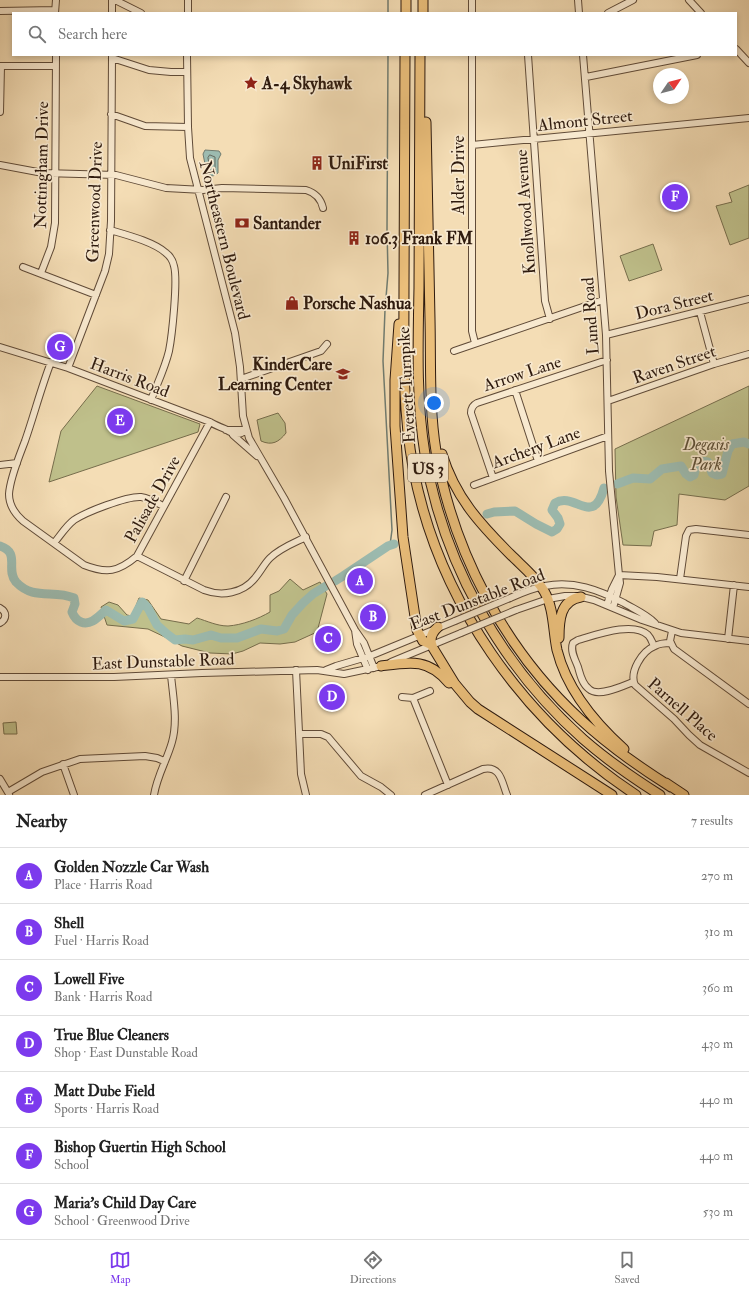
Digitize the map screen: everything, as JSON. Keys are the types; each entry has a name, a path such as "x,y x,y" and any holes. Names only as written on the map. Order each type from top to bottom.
{"highway":[{"path":"406,0 406,12"},
{"path":"422,0 422,12"},
{"name":"Everett Turnpike","path":"405,56 404,389 409,441 423,510 443,564 464,607 483,641 503,670 545,720 570,744 636,795"},
{"name":"Everett Turnpike","path":"420,56 419,394 426,458 440,518 457,563 476,602 498,641 527,680 556,713 584,740 622,770 660,795"},
{"path":"424,56 431,393 436,450 451,512 471,566 501,622 536,672 575,714 616,750 684,795"},
{"path":"404,258 396,367 395,414 403,537 416,628 424,642 432,645"},
{"path":"431,393 441,452 451,479 460,496 480,523 541,586 548,599 557,649 566,677 582,703 599,725 636,760 671,787"},
{"path":"566,677 559,642 560,615 567,603 581,597"},
{"path":"438,627 432,635 432,645 449,676 470,702"},
{"path":"375,668 409,662 427,666 439,672 458,693 503,726 612,795"}],"street":[{"path":"0,10 56,11 56,0"},
{"path":"112,12 113,0 139,12"},
{"path":"188,0 188,12"},
{"path":"472,0 472,12"},
{"path":"578,0 579,12"},
{"path":"610,12 633,0"},
{"path":"689,0 700,12"},
{"path":"737,50 749,63"},
{"name":"Nottingham Drive","path":"41,273 49,254 54,233 56,174 56,56"},
{"name":"Northeastern Boulevard","path":"187,56 190,158 235,333 239,356 243,416 246,430"},
{"name":"Alder Drive","path":"472,56 472,331 475,343"},
{"name":"Knollwood Avenue","path":"528,56 545,301 550,319"},
{"name":"Lund Road","path":"583,56 606,335 610,483 620,583 616,599 610,607"},
{"path":"586,77 692,56"},
{"path":"112,57 149,70 187,72"},
{"name":"Greenwood Drive","path":"68,368 107,264 110,230 112,57"},
{"path":"0,112 0,66 56,66"},
{"path":"111,114 145,126 188,127"},
{"name":"Almont Street","path":"472,145 749,118"},
{"path":"0,165 33,172 121,176 158,187 202,190 222,188 306,190 318,196 323,208"},
{"path":"110,230 150,244 162,250 169,256 174,266 175,288 170,343 166,359 151,400"},
{"path":"23,267 96,295"},
{"name":"Dora Street","path":"606,335 749,299"},
{"path":"454,351 603,300"},
{"path":"700,312 714,364"},
{"path":"241,379 321,351 327,344"},
{"name":"Harris Road","path":"0,347 68,368 210,422 229,432 260,458"},
{"name":"Raven Street","path":"608,401 714,364 749,354"},
{"name":"Arrow Lane","path":"493,478 472,415 471,410 476,403 607,360"},
{"name":"Palisade Drive","path":"51,362 17,463 10,488 10,500 12,507 23,521 84,564 104,571 115,570 122,567 137,556 210,422"},
{"path":"515,390 538,461"},
{"name":"Harris Road","path":"229,432 246,430 260,458 306,537 355,630 356,640 366,657 375,668"},
{"name":"Archery Lane","path":"474,485 608,436"},
{"path":"0,465 17,463"},
{"path":"54,543 72,522 91,511 124,500 139,497 151,499 163,506"},
{"path":"184,581 226,497"},
{"path":"680,579 686,536 689,530 696,529 749,534"},
{"path":"137,556 212,594 222,594 235,591 250,583 275,554 306,537"},
{"path":"610,607 609,596 619,575 680,579 749,587"},
{"name":"East Dunstable Road","path":"326,670 366,657 541,586 560,584 576,585 588,588 616,599 644,615 657,625"},
{"path":"728,639 734,586"},
{"name":"East Dunstable Road","path":"0,677 79,678 296,670 326,670 341,674 375,668 516,610 548,599 565,596 581,597 672,631 749,641"},
{"path":"0,608 4,610 5,616 4,621 0,623"},
{"path":"634,682 602,692 590,691 581,677 572,651 573,643 578,640 617,630 629,629 643,632 648,635 654,646 671,643"},
{"path":"672,631 671,643 677,652 749,704"},
{"name":"Parnell Place","path":"654,646 646,652 638,663 633,674 634,682 638,689 674,719 697,742 749,773"},
{"path":"296,670 301,774 306,795"},
{"path":"154,795 164,761 172,742 174,727 171,675"},
{"path":"402,697 412,698 430,691"},
{"path":"412,698 448,785"},
{"path":"299,734 321,734 328,737 361,776 381,787 391,795"},
{"path":"0,779 9,793 42,772 80,759 152,757 164,761"},
{"path":"63,764 74,795"},
{"path":"426,795 484,769 490,768 498,772 508,795"}],"green space":[{"path":"749,185 749,238 730,245 716,206 732,202 729,193"},
{"path":"653,244 662,270 629,281 620,256"},
{"path":"97,386 200,424 198,432 49,482 61,431"},
{"name":"Degasis Park","path":"749,386 749,486 725,500 679,494 677,525 654,531 651,546 623,545 616,497 615,449"},
{"path":"278,413 285,423 286,433 281,439 272,443 261,441 257,420"},
{"path":"290,579 303,590 320,582 327,594 317,632 295,642 280,644 260,643 243,651 232,654 210,653 182,646 148,629 107,625 101,607 109,602 118,605 127,615 132,616 139,598 148,600 161,619 189,624 197,618 228,626 250,621 270,612 270,595 279,591"},
{"path":"16,722 17,734 4,734 3,723"}],"water":[{"path":"205,150 219,151 221,154 218,160 218,173 213,176 207,174 203,154"}],"waterway":[{"path":"388,0 388,12"},
{"path":"388,56 388,273 383,361 392,530 390,545"},
{"path":"617,484 633,478 650,479 662,469 681,466 690,477 694,475 697,462 700,461 708,462 712,473 717,475 722,474 728,451 732,444 744,442 749,444"},
{"path":"487,514 494,512 515,511 552,532 557,529 560,524 558,518 552,510 555,503 570,501 583,506 595,506 600,500 604,488"},
{"path":"335,581 388,546 394,544"},
{"path":"0,546 10,553 13,577 16,582 23,588 37,593 59,594 74,598 75,604 72,612 75,618 79,621 85,623 91,622 106,610 124,621 133,619 142,602 148,608 157,625 175,640 193,640 211,635 221,638 237,638 261,629 277,631 284,629 292,615 303,603 313,594 326,586"}],"place":[{"name":"A-4 Skyhawk","path":"251,83"},
{"name":"UniFirst","path":"317,163"},
{"name":"Bishop Guertin High School","path":"675,197"},
{"name":"Santander","path":"242,223"},
{"name":"106.3 Frank FM","path":"354,238"},
{"name":"Porsche Nashua","path":"292,303"},
{"name":"Maria's Child Day Care","path":"60,347"},
{"name":"KinderCare Learning Center","path":"343,374"},
{"name":"Matt Dube Field","path":"120,421"},
{"name":"Golden Nozzle Car Wash","path":"360,581"},
{"name":"Shell","path":"373,617"},
{"name":"Lowell Five","path":"328,639"},
{"name":"True Blue Cleaners","path":"332,697"}]}
